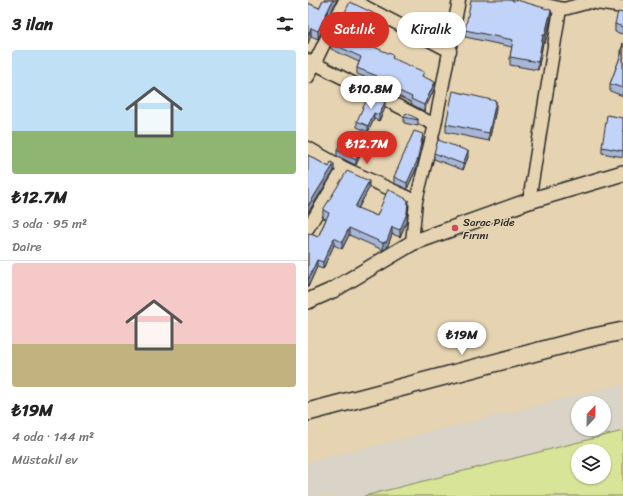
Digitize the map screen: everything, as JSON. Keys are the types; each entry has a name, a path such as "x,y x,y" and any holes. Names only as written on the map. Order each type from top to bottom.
{"main road":[{"path":"308,412 589,338 623,331"}],"street":[{"path":"308,78 312,62 346,0"},
{"path":"352,0 450,51"},
{"path":"412,243 416,201 435,125 459,0"},
{"path":"523,0 560,9 591,1 623,7"},
{"path":"529,201 560,9"},
{"path":"312,62 435,125"},
{"path":"308,148 344,168 416,201"},
{"path":"308,228 344,168"},
{"path":"308,301 333,290 412,243 529,201 623,173"}],"shaded area":[{"path":"623,384 623,496 308,496 308,462 571,397 571,436 611,436 611,396 575,396"}],"green space":[{"path":"623,431 623,496 364,496 571,444 571,484 611,484 611,444 571,444 603,436 611,436 611,434"}],"building":[{"path":"323,0 333,0 327,12 320,12 320,27 318,31 311,28 308,36 308,3 319,8"},
{"path":"471,0 517,0 551,10 545,35 543,35 538,62 510,57 513,40 466,30"},
{"path":"350,2 371,12 345,12"},
{"path":"618,12 623,13 623,27 615,24"},
{"path":"623,43 623,88 610,84 622,52"},
{"path":"342,48 376,48 393,55 392,58 424,72 422,76 435,82 424,105 411,99 412,97 375,80 377,76 357,68 361,57"},
{"path":"453,91 496,101 489,133 446,124"},
{"path":"369,94 385,102 379,115 374,113 368,126 357,121"},
{"path":"406,113 418,119 418,120 404,117"},
{"path":"607,115 623,118 623,151 602,147"},
{"path":"414,131 423,134 417,161 407,183 394,177"},
{"path":"342,139 361,148 356,160 337,150"},
{"path":"438,140 468,151 463,164 434,153"},
{"path":"308,155 329,167 331,162 334,164 308,206"},
{"path":"347,171 369,181 355,207 377,216 388,189 408,200 407,213 400,230 392,227 387,241 383,243 349,228 342,242 334,238 323,262 317,260 308,280 308,233 318,237 329,213 323,210"}],"place":[{"name":"Sarac Pide Fırını","path":"455,228"}]}
